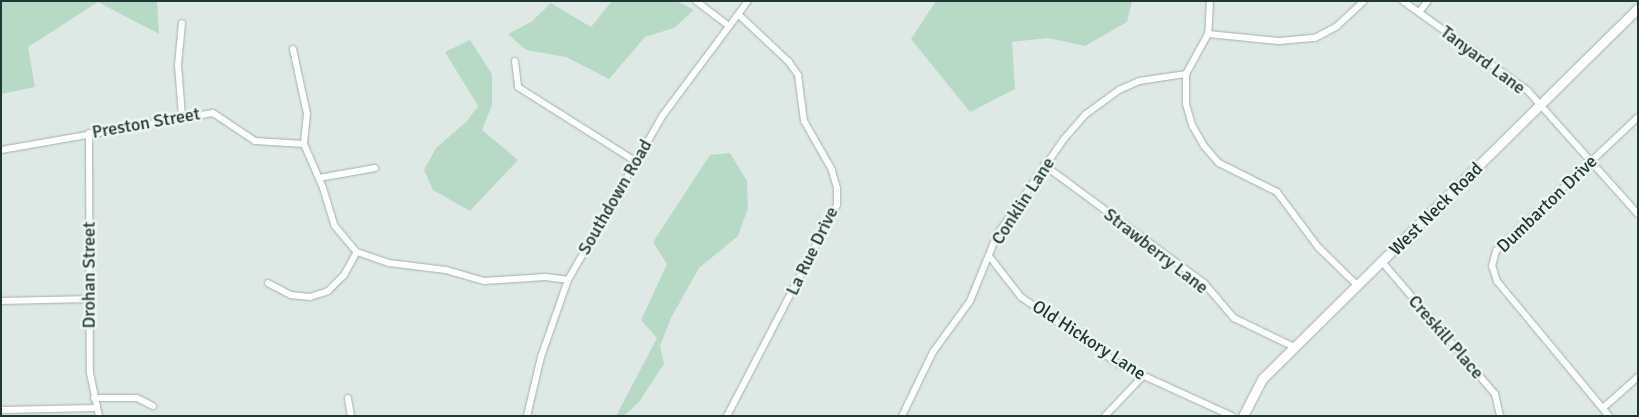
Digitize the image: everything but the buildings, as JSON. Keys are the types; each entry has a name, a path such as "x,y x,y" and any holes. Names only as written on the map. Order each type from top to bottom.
{"street":[{"path":"696,1 729,26"},
{"name":"Southdown Road","path":"527,416 541,357 568,280 663,115 748,1"},
{"path":"1210,1 1208,34 1186,74 1186,104 1192,125 1204,146 1219,163 1277,192 1318,247 1358,286"},
{"path":"1208,34 1279,41 1315,38 1336,27 1364,1"},
{"name":"Tanyard Lane","path":"1403,1 1527,90 1638,214"},
{"path":"1418,12 1428,1"},
{"name":"West Neck Road","path":"1243,416 1262,379 1296,348 1638,8"},
{"name":"La Rue Drive","path":"727,416 837,205 837,188 832,170 804,121 798,76 789,62 739,15"},
{"path":"182,23 178,65 182,116"},
{"path":"293,49 307,114 304,144 319,178 334,225 357,252 389,263 429,266 484,281 545,277 568,280"},
{"path":"515,61 518,87 635,161"},
{"name":"Conklin Lane","path":"902,416 933,352 970,301 997,235 1044,165 1100,101 1139,81 1186,74"},
{"name":"Preston Street","path":"1,150 182,116 213,113 255,141 304,144"},
{"name":"Dumbarton Drive","path":"1609,416 1497,281 1492,266 1496,251 1638,117"},
{"name":"Drohan Street","path":"89,133 90,372 99,416"},
{"name":"Strawberry Lane","path":"1044,165 1204,284 1234,318 1296,348"},
{"path":"319,178 376,168"},
{"path":"268,283 291,294 310,297 328,291 344,275 357,252"},
{"name":"Old Hickory Lane","path":"989,256 1021,297 1142,377 1232,416"},
{"name":"Creskill Place","path":"1383,262 1495,394 1500,416"},
{"path":"1,301 90,299"},
{"path":"1105,416 1142,377"},
{"path":"1603,408 1638,377"},
{"path":"94,398 137,398 153,406"},
{"path":"348,398 351,416"},
{"path":"1,410 96,408"}],"green space":[{"path":"1,1 157,1 159,34 98,2 28,47 35,87 1,94"},
{"path":"612,1 677,1 694,10 674,28 645,37 609,79 566,57 526,50 508,34 531,22 551,3 591,27"},
{"path":"936,1 1132,1 1127,22 1085,46 1048,38 1012,42 1015,89 970,112 911,39"},
{"path":"470,40 492,74 492,105 482,130 518,160 470,211 433,190 424,170 436,148 467,121 478,106 445,52"},
{"path":"730,153 747,181 748,208 738,236 699,268 671,318 660,346 664,364 639,402 624,416 616,416 657,338 641,320 667,264 653,242 710,155"}]}
